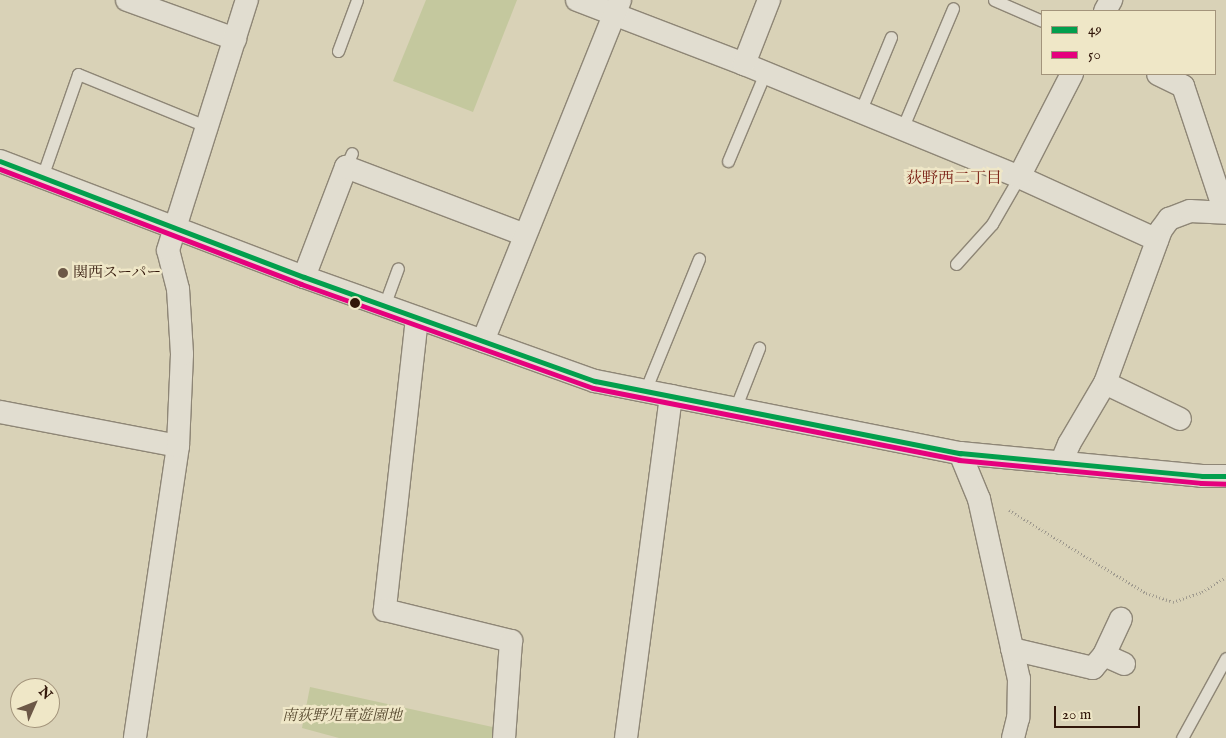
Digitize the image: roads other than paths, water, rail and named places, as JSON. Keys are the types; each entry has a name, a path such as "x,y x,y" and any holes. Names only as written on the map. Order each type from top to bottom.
{"street":[{"path":"127,0 235,39"},
{"path":"135,738 178,446 182,354 178,289 168,250 247,0"},
{"path":"577,0 617,7 765,74 1019,177 1157,240"},
{"path":"744,64 768,0"},
{"path":"483,340 617,7"},
{"path":"1019,177 1071,75"},
{"path":"1061,463 1069,444 1106,383 1157,240 1169,219 1190,211 1226,213 1183,86 1160,75"},
{"path":"304,277 349,160 525,235"},
{"path":"0,161 304,277 595,381 960,453 1202,476 1226,476"},
{"path":"417,318 385,610 511,641 504,738"},
{"path":"1106,383 1180,419"},
{"path":"626,738 671,396"},
{"path":"0,412 178,446"},
{"path":"960,453 976,490 1019,679 1018,718 1013,738"},
{"path":"1012,649 1093,668 1114,659 1121,618"}],"lane":[{"path":"338,51 357,0"},
{"path":"994,0 1041,20"},
{"path":"902,129 953,8"},
{"path":"860,112 890,37"},
{"path":"42,178 78,74 208,127"},
{"path":"728,161 765,74"},
{"path":"956,264 992,224 1019,177"},
{"path":"645,391 699,259"},
{"path":"384,306 398,268"},
{"path":"735,409 759,348"},
{"path":"1182,738 1226,658"}],"place":[{"name":"関西スーパー","path":"63,273"}],"district":[{"name":"荻野西二丁目","path":"954,179"}],"park label":[{"name":"南荻野児童遊園地","path":"342,716"}]}
